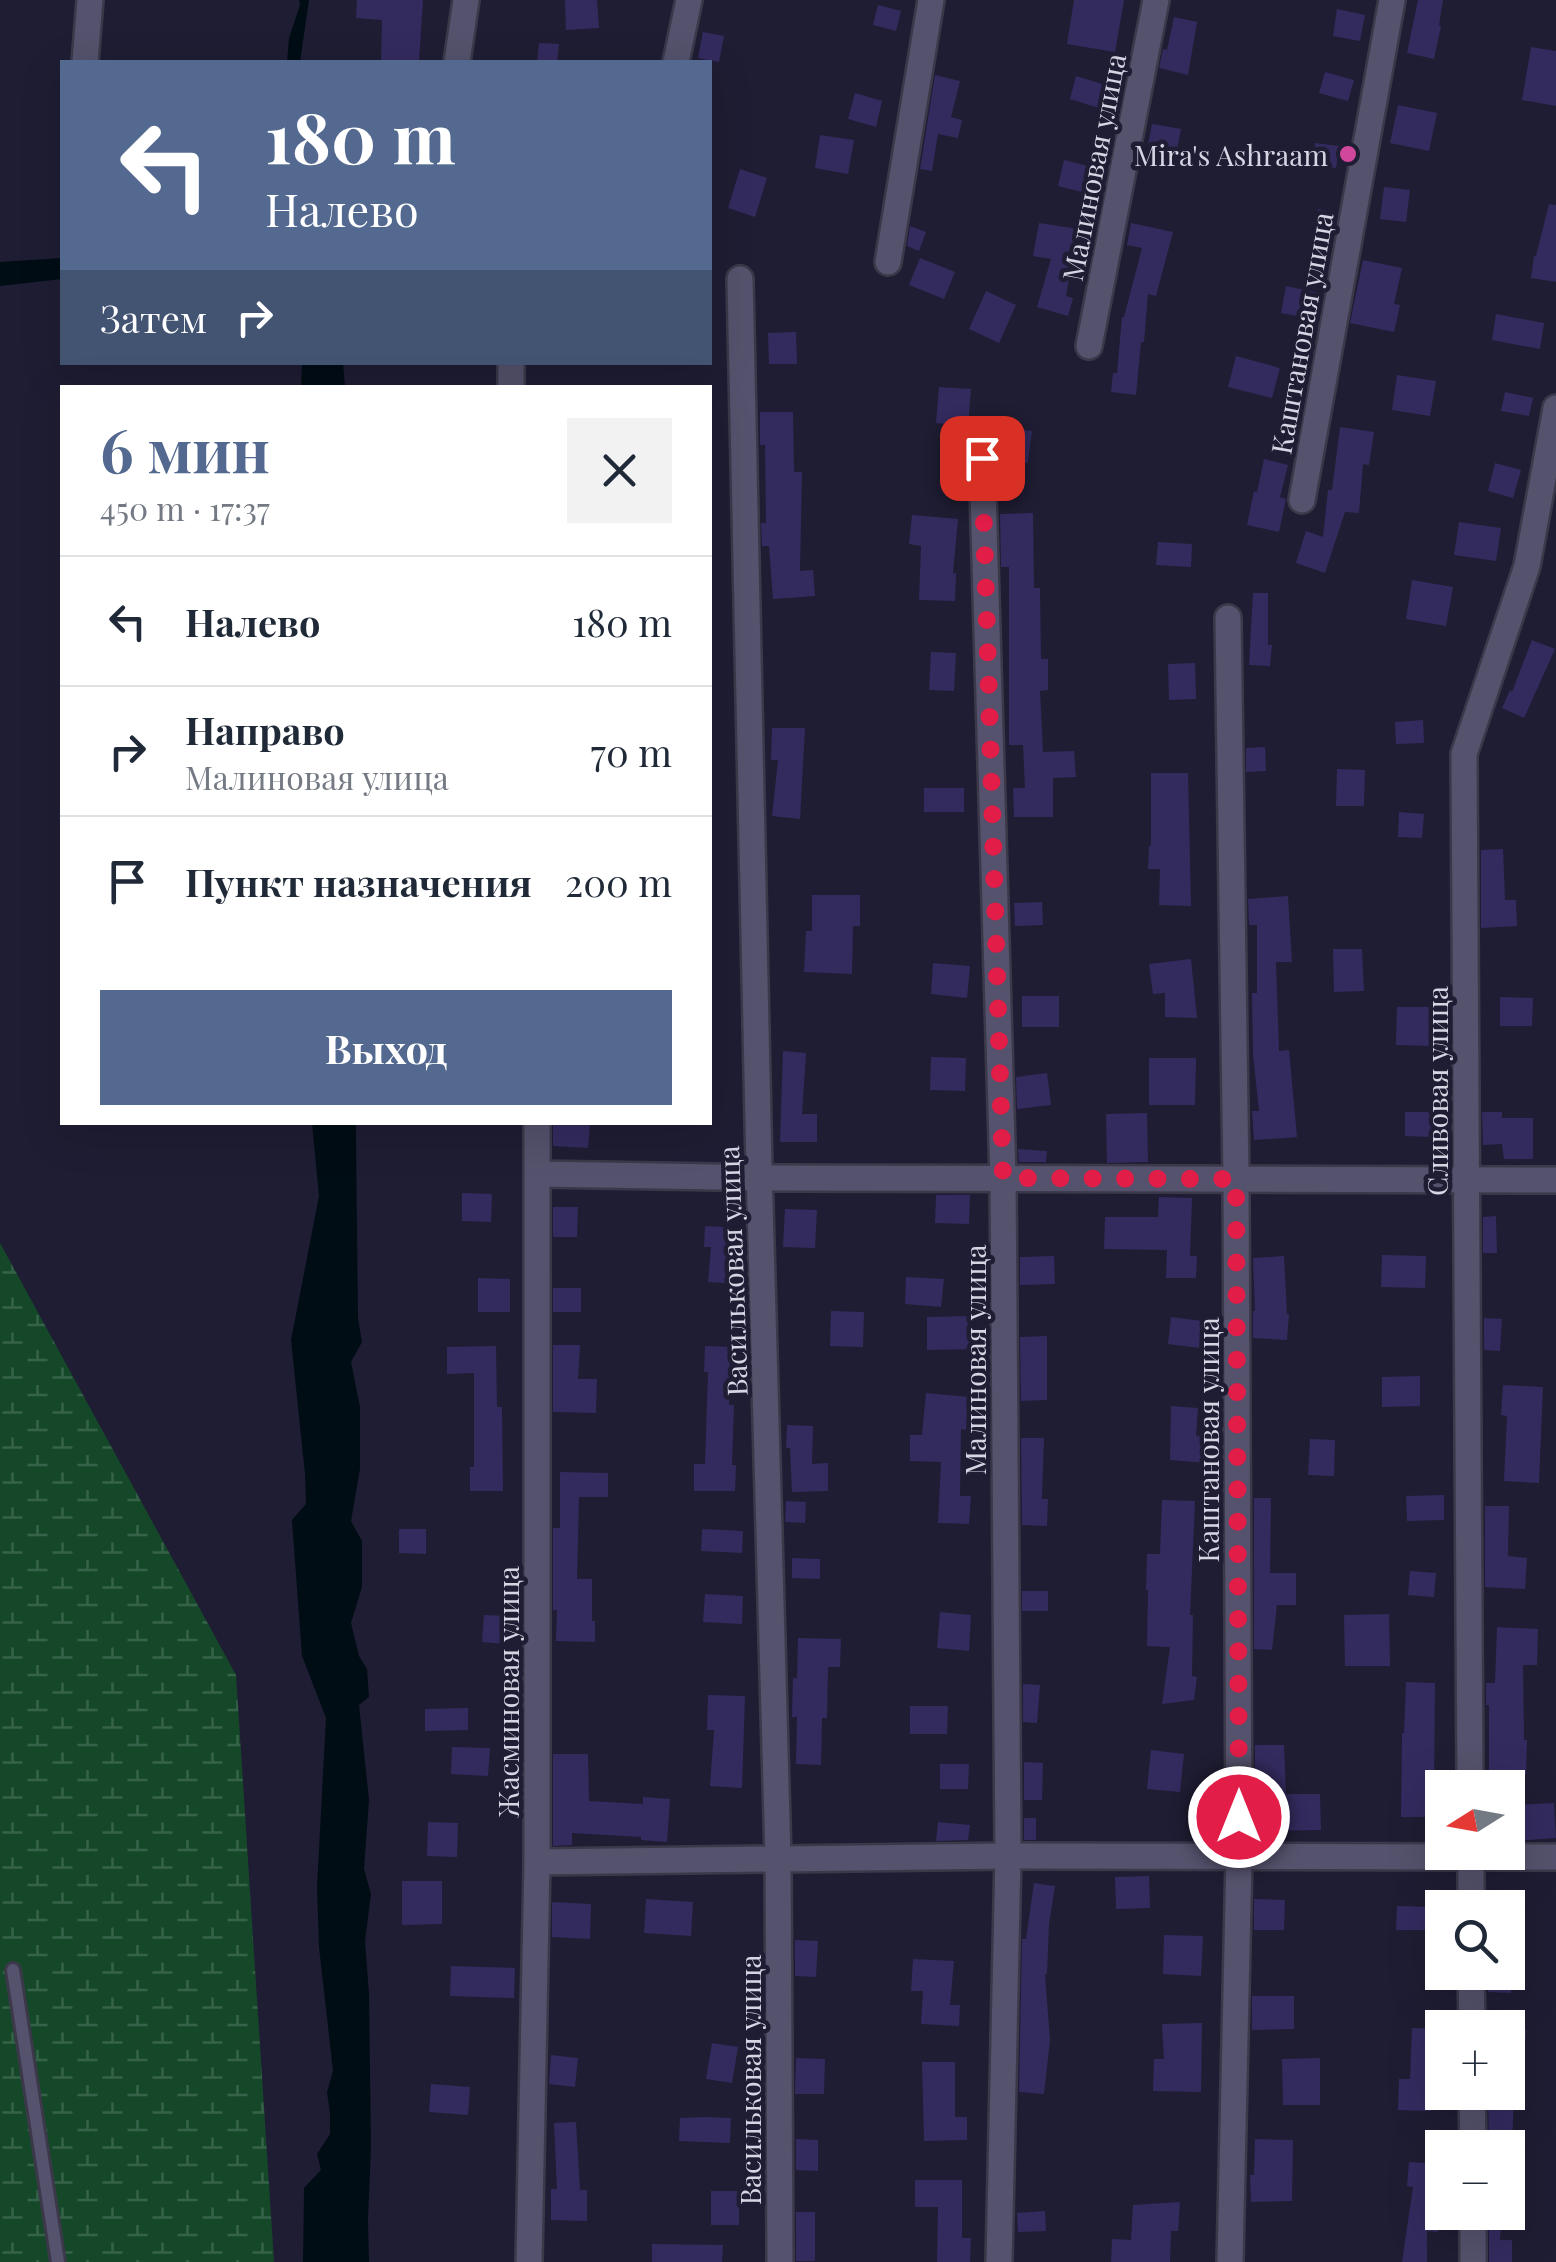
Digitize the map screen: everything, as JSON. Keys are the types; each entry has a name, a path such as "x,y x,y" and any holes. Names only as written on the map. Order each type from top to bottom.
{"street":[{"path":"84,60 90,0"},
{"path":"457,60 466,0"},
{"path":"676,60 688,0"},
{"path":"888,262 930,0"},
{"name":"Малиновая улица","path":"1088,346 1156,0"},
{"name":"Каштановая улица","path":"1302,500 1392,0"},
{"name":"Васильковая улица","path":"740,279 778,1858 780,2262"},
{"name":"Сливовая улица","path":"1470,1770 1464,754 1527,566 1556,408"},
{"name":"Малиновая улица","path":"982,458 1003,1178 1008,1856 999,2262"},
{"name":"Каштановая улица","path":"1228,618 1236,1179 1239,1857 1230,2262"},
{"name":"Жасминовая улица","path":"529,2262 537,1862 536,1125"},
{"path":"538,1174 1556,1180"},
{"path":"537,1862 1425,1855"},
{"path":"1525,1856 1556,1857"},
{"path":"1473,2230 1473,2262"}],"lane":[{"path":"13,1970 58,2262"}],"green space":[{"path":"0,1243 236,1675 274,2262 0,2262"}],"shaded area":[{"path":"299,0 309,0 300,60 287,60 289,38"},
{"path":"60,258 60,279 0,286 0,262"},
{"path":"302,365 343,365 345,385 301,385"},
{"path":"312,1125 356,1125 358,1318 362,1342 351,1362 360,1407 360,1469 351,1521 362,1541 362,1587 351,1623 359,1656 367,1669 369,1697 359,1705 369,1800 364,1869 371,1894 365,1941 371,2148 369,2262 303,2262 304,2188 321,2170 317,2154 330,2134 327,2092 333,2071 319,1947 317,1887 326,1718 302,1656 292,1520 306,1504 291,1340 319,1196"}],"building":[{"path":"357,0 423,0 419,60 381,60 382,20 356,18"},
{"path":"565,0 597,0 599,28 566,30"},
{"path":"1074,0 1124,0 1115,52 1067,44"},
{"path":"1418,0 1443,0 1434,59 1407,53"},
{"path":"878,5 901,11 896,31 873,25"},
{"path":"1337,9 1365,15 1360,41 1333,36"},
{"path":"1174,17 1197,22 1188,75 1159,68"},
{"path":"703,32 724,36 719,62 698,58"},
{"path":"539,43 559,44 557,60 537,60"},
{"path":"1531,47 1556,51 1556,106 1522,100"},
{"path":"1325,72 1354,80 1348,101 1319,93"},
{"path":"935,75 960,81 951,117 962,120 958,138 938,134 932,171 920,169"},
{"path":"1076,76 1112,87 1105,110 1070,99"},
{"path":"855,93 882,101 876,127 848,119"},
{"path":"1398,105 1437,113 1429,151 1390,143"},
{"path":"1152,124 1181,129 1177,150 1148,145"},
{"path":"820,135 854,140 848,174 815,168"},
{"path":"1315,143 1339,146 1336,168 1312,165"},
{"path":"1064,160 1100,169 1094,195 1058,186"},
{"path":"740,169 767,178 755,217 728,208"},
{"path":"1384,187 1410,190 1406,222 1380,219"},
{"path":"1549,204 1556,205 1556,282 1531,278"},
{"path":"1318,209 1337,213 1333,238 1313,234"},
{"path":"1039,223 1078,229 1066,296 1073,298 1068,316 1037,307 1051,259 1033,256"},
{"path":"1131,223 1173,232 1156,296 1148,294 1136,395 1111,392 1113,373 1117,373 1122,317 1142,248 1127,245"},
{"path":"910,226 926,232 919,251 907,246"},
{"path":"920,258 955,272 944,299 909,285"},
{"path":"1363,260 1402,268 1394,304 1400,305 1394,332 1350,323"},
{"path":"1286,286 1323,294 1317,320 1281,313"},
{"path":"986,291 1016,305 999,343 969,329"},
{"path":"1496,314 1544,323 1540,349 1492,340"},
{"path":"796,332 797,364 769,364 768,333"},
{"path":"1236,356 1280,368 1272,398 1228,387"},
{"path":"1397,375 1436,381 1430,416 1392,410"},
{"path":"939,387 971,389 968,426 936,423"},
{"path":"1505,392 1533,398 1529,416 1501,411"},
{"path":"760,412 793,412 794,472 802,472 800,571 813,570 815,596 773,599 769,546 762,546 761,523 766,523 765,445 760,445"},
{"path":"1340,427 1374,432 1369,465 1363,464 1359,513 1345,512 1325,573 1296,563 1306,531 1323,537"},
{"path":"1009,428 1032,431 1028,463 1005,460"},
{"path":"1264,459 1288,465 1280,497 1286,499 1279,532 1247,525"},
{"path":"1495,463 1521,470 1513,498 1488,491"},
{"path":"1033,513 1034,588 1040,588 1041,659 1048,659 1048,690 1040,691 1043,752 1074,751 1076,777 1053,778 1053,817 1014,817 1013,788 1025,788 1023,745 1009,745 1009,567 1001,567 1000,514"},
{"path":"912,515 958,519 953,573 955,601 919,600 921,546 909,544"},
{"path":"1459,522 1501,528 1496,561 1454,555"},
{"path":"1158,542 1192,544 1191,567 1156,565"},
{"path":"1412,580 1453,587 1446,626 1406,619"},
{"path":"1253,593 1268,593 1270,666 1249,665"},
{"path":"1532,640 1555,649 1524,718 1502,708"},
{"path":"931,652 956,653 954,691 929,690"},
{"path":"1195,663 1196,699 1169,700 1168,664"},
{"path":"1423,720 1424,743 1396,744 1395,722"},
{"path":"772,728 805,728 800,819 772,816 778,760 771,760"},
{"path":"1265,747 1266,771 1246,772 1246,748"},
{"path":"1337,769 1365,770 1364,806 1336,806"},
{"path":"1151,773 1188,773 1191,906 1159,905 1160,869 1148,869"},
{"path":"924,788 964,788 964,812 924,812"},
{"path":"1399,812 1424,814 1422,838 1398,837"},
{"path":"1503,849 1505,900 1516,900 1517,926 1481,928 1481,850"},
{"path":"812,895 860,895 860,926 853,926 852,974 804,972 806,931 812,931"},
{"path":"1288,896 1292,962 1276,962 1279,1051 1289,1050 1297,1137 1254,1140 1252,1111 1259,1111 1252,993 1257,993 1257,925 1249,925 1248,899"},
{"path":"1042,902 1043,925 1015,926 1014,903"},
{"path":"1333,949 1362,949 1364,991 1334,992"},
{"path":"1191,959 1197,1018 1165,1017 1165,993 1153,994 1149,964"},
{"path":"933,963 970,966 967,998 931,994"},
{"path":"1022,996 1059,996 1059,1027 1022,1027"},
{"path":"1500,997 1533,998 1532,1026 1500,1026"},
{"path":"1397,1007 1433,1007 1432,1046 1396,1045"},
{"path":"783,1051 806,1053 802,1114 817,1114 817,1142 780,1142"},
{"path":"931,1057 966,1058 965,1091 930,1090"},
{"path":"1149,1058 1196,1058 1195,1105 1149,1105"},
{"path":"1047,1073 1051,1105 1017,1109 1016,1077"},
{"path":"1405,1112 1431,1112 1431,1137 1405,1136"},
{"path":"1482,1112 1502,1112 1502,1118 1533,1118 1533,1159 1504,1159 1502,1144 1483,1145"},
{"path":"1147,1113 1148,1162 1107,1163 1106,1114"},
{"path":"553,1125 590,1125 588,1148 553,1146"},
{"path":"1018,1149 1047,1151 1046,1162 1019,1162"},
{"path":"462,1193 492,1194 491,1222 462,1221"},
{"path":"936,1195 970,1195 969,1224 935,1223"},
{"path":"1159,1197 1192,1198 1190,1256 1197,1256 1196,1278 1166,1278 1167,1250 1104,1249 1105,1217 1158,1217"},
{"path":"553,1207 578,1207 577,1237 553,1237"},
{"path":"785,1209 817,1210 815,1248 783,1247"},
{"path":"1496,1216 1497,1253 1483,1253 1483,1217"},
{"path":"705,1226 741,1228 739,1284 708,1282 711,1247 704,1247"},
{"path":"1382,1255 1426,1256 1425,1288 1381,1287"},
{"path":"1054,1256 1055,1284 1020,1285 1020,1257"},
{"path":"1284,1256 1287,1340 1253,1338 1253,1258"},
{"path":"906,1277 944,1279 941,1307 905,1304"},
{"path":"478,1278 510,1279 510,1312 478,1312"},
{"path":"553,1288 581,1288 581,1312 553,1312"},
{"path":"831,1311 864,1312 863,1347 830,1346"},
{"path":"971,1316 972,1349 927,1350 927,1317"},
{"path":"1171,1317 1202,1321 1199,1348 1168,1344"},
{"path":"1484,1318 1502,1319 1500,1351 1484,1350"},
{"path":"1047,1336 1047,1400 1021,1401 1020,1337"},
{"path":"553,1345 580,1345 578,1379 597,1379 596,1413 553,1412"},
{"path":"496,1346 497,1407 502,1407 503,1491 470,1491 470,1467 474,1467 474,1373 447,1374 447,1347"},
{"path":"705,1346 730,1347 729,1405 734,1405 735,1491 694,1491 694,1464 705,1464"},
{"path":"1420,1376 1420,1406 1382,1407 1382,1377"},
{"path":"1503,1385 1543,1387 1539,1483 1504,1481 1507,1416 1501,1415"},
{"path":"926,1393 969,1397 966,1430 961,1429 960,1496 971,1496 969,1524 938,1523 941,1462 910,1461 910,1435 922,1435"},
{"path":"1171,1406 1198,1408 1196,1436 1209,1437 1208,1463 1170,1460"},
{"path":"787,1425 813,1426 812,1464 828,1463 828,1491 792,1492"},
{"path":"1021,1438 1044,1438 1042,1499 1048,1499 1047,1526 1022,1525"},
{"path":"1310,1439 1335,1440 1334,1476 1308,1475"},
{"path":"560,1472 608,1473 608,1497 579,1497 577,1579 592,1579 595,1642 556,1641 553,1528 560,1528"},
{"path":"1444,1495 1444,1520 1407,1521 1406,1496"},
{"path":"1254,1498 1271,1498 1270,1573 1296,1573 1296,1605 1277,1605 1272,1650 1254,1649"},
{"path":"1162,1500 1195,1501 1190,1615 1192,1676 1197,1677 1194,1700 1162,1704 1170,1647 1147,1646 1146,1590 1147,1554 1160,1554"},
{"path":"786,1501 806,1502 805,1523 785,1522"},
{"path":"1485,1506 1509,1506 1508,1556 1527,1558 1525,1589 1485,1587"},
{"path":"399,1529 426,1529 426,1554 399,1553"},
{"path":"702,1529 743,1531 742,1553 701,1551"},
{"path":"792,1558 820,1559 820,1579 792,1578"},
{"path":"1410,1571 1436,1573 1434,1597 1408,1595"},
{"path":"1022,1591 1048,1591 1048,1611 1022,1611"},
{"path":"705,1594 743,1596 742,1624 703,1622"},
{"path":"940,1612 971,1615 969,1651 937,1648"},
{"path":"1389,1614 1390,1666 1345,1666 1344,1615"},
{"path":"484,1615 508,1616 506,1644 482,1642"},
{"path":"1497,1627 1538,1629 1537,1665 1523,1665 1526,1774 1525,1770 1489,1770 1486,1683 1495,1683"},
{"path":"798,1638 841,1639 840,1667 828,1667 821,1765 796,1764 797,1717 792,1717"},
{"path":"1406,1682 1435,1683 1434,1770 1425,1770 1425,1817 1401,1817"},
{"path":"1023,1684 1040,1685 1037,1723 1023,1722"},
{"path":"708,1695 745,1696 742,1788 710,1786 714,1730 707,1730"},
{"path":"910,1706 948,1706 947,1734 910,1734"},
{"path":"468,1708 468,1730 425,1731 425,1709"},
{"path":"1255,1745 1284,1745 1286,1794 1320,1794 1321,1830 1255,1831"},
{"path":"452,1747 490,1748 488,1776 451,1774"},
{"path":"1151,1750 1184,1754 1180,1792 1147,1789"},
{"path":"553,1754 588,1754 589,1801 643,1804 643,1797 670,1799 667,1842 572,1833 572,1845 553,1846"},
{"path":"1024,1762 1043,1763 1042,1800 1024,1800"},
{"path":"940,1764 969,1764 968,1789 940,1789"},
{"path":"1554,1803 1556,1838 1525,1840 1525,1804"},
{"path":"1024,1818 1036,1818 1036,1840 1024,1840"},
{"path":"428,1822 458,1823 457,1857 427,1856"},
{"path":"938,1822 970,1825 968,1840 936,1841"},
{"path":"1149,1876 1150,1908 1116,1909 1115,1877"},
{"path":"402,1881 442,1881 442,1924 402,1925"},
{"path":"1034,1883 1055,1886 1045,1974 1050,2040 1044,2094 1019,2092 1022,1939 1026,1939"},
{"path":"646,1899 693,1902 691,1936 644,1933"},
{"path":"1254,1899 1285,1900 1284,1930 1254,1930"},
{"path":"552,1902 591,1904 590,1939 552,1937"},
{"path":"1397,1906 1425,1907 1425,1930 1396,1930"},
{"path":"1164,1935 1203,1936 1201,1976 1163,1974"},
{"path":"795,1940 818,1941 816,1977 795,1976"},
{"path":"913,1959 954,1961 950,2005 960,2005 959,2026 921,2024 923,1991 911,1991"},
{"path":"451,1966 515,1968 514,1998 450,1996"},
{"path":"1252,1996 1294,1996 1294,2029 1252,2030"},
{"path":"1202,2023 1201,2092 1153,2091 1154,2059 1164,2059 1162,2024"},
{"path":"1412,2028 1425,2028 1425,2110 1431,2111 1398,2110 1399,2079 1410,2079"},
{"path":"712,2043 738,2047 732,2083 706,2079"},
{"path":"551,2055 578,2058 575,2087 549,2084"},
{"path":"796,2058 825,2059 824,2094 795,2094"},
{"path":"1320,2058 1320,2105 1283,2105 1282,2059"},
{"path":"922,2062 955,2062 955,2117 967,2117 967,2140 924,2141"},
{"path":"431,2084 470,2087 468,2115 429,2112"},
{"path":"1488,2110 1513,2110 1513,2130 1489,2130"},
{"path":"680,2118 731,2118 730,2143 679,2141"},
{"path":"576,2122 580,2190 587,2190 587,2221 551,2220 551,2189 557,2189 554,2123"},
{"path":"796,2139 818,2140 818,2171 796,2170"},
{"path":"1255,2139 1293,2140 1292,2201 1251,2202"},
{"path":"1409,2162 1425,2163 1425,2230 1438,2230 1427,2231 1427,2262 1402,2262 1413,2187 1407,2186"},
{"path":"915,2180 962,2180 962,2238 971,2238 970,2262 937,2262 938,2207 915,2207"},
{"path":"711,2191 739,2191 739,2225 711,2225"},
{"path":"1180,2202 1178,2231 1171,2231 1170,2262 1111,2262 1112,2239 1131,2240 1133,2205"},
{"path":"1045,2211 1046,2231 1018,2232 1017,2213"},
{"path":"796,2212 815,2212 815,2261 796,2261"},
{"path":"1489,2230 1501,2230 1500,2240 1512,2240 1512,2262 1489,2262"},
{"path":"652,2244 723,2245 722,2262 652,2262"}],"place":[{"name":"Mira's Ashraam","path":"1348,154"}],"route":[{"path":"982,458 1003,1178 1236,1179 1239,1817"}]}
